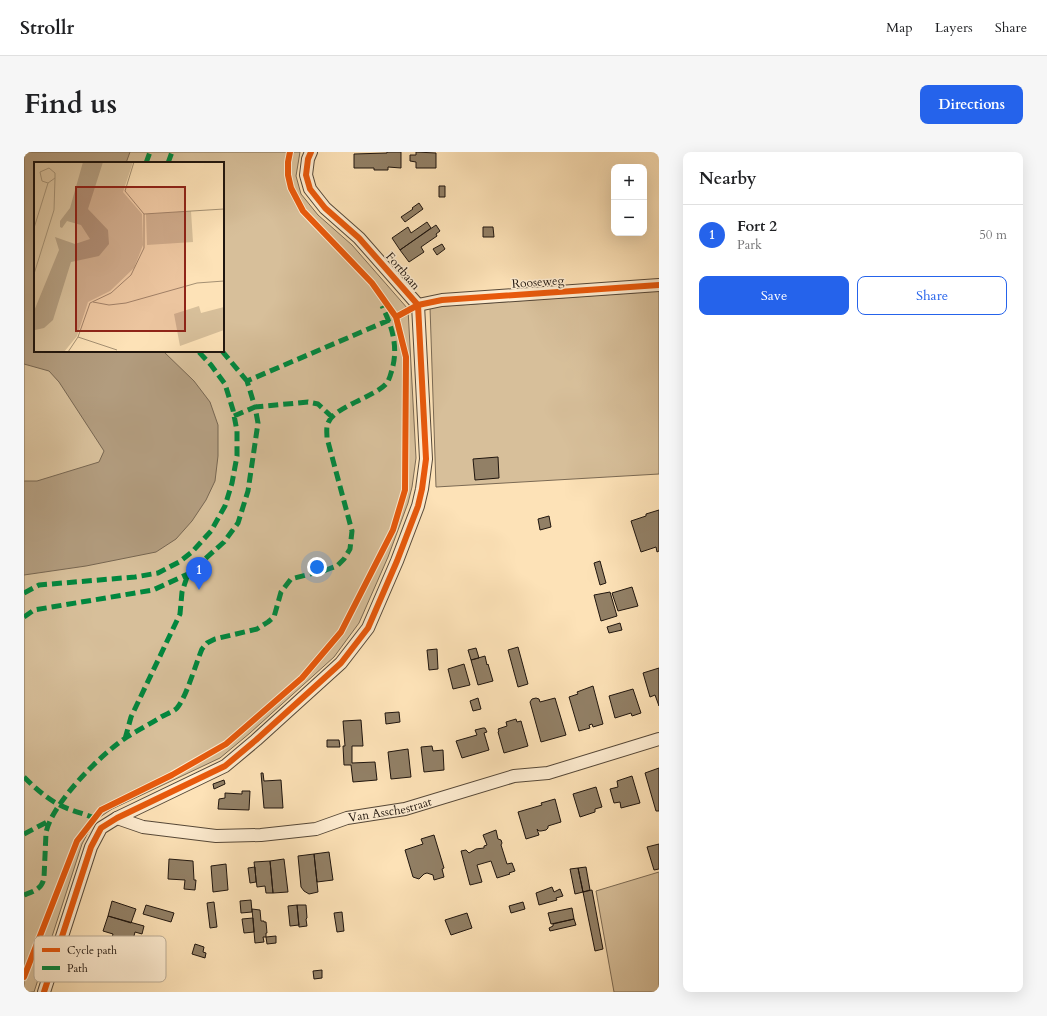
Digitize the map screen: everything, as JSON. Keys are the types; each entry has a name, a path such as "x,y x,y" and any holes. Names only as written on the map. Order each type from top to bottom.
{"street":[{"name":"Fortbaan","path":"62,936 91,847 102,828 117,818 225,766 284,716 341,663 368,628 397,561 418,506 426,459 418,305 359,238 325,208 310,189 306,175 308,159 311,152"},
{"name":"Rooseweg","path":"418,305 442,300 659,285"},
{"name":"Van Asschestraat","path":"117,818 143,827 216,836 262,835 316,829 347,818 405,809 514,776 548,773 659,739"},
{"name":"Fortbaan","path":"44,992 47,982"}],"shaded area":[{"path":"24,152 300,152 296,176 301,194 318,215 352,245 408,309 416,458 408,503 388,557 359,623 334,657 220,758 112,809 94,821 82,844 52,936 34,936 34,982 37,982 34,992 24,992"},
{"path":"24,152 130,152 126,162 34,162 34,352 164,352 194,381 210,402 218,425 218,456 215,481 206,500 192,521 176,539 156,552 86,566 24,575 24,481 37,481 99,462 104,451 59,382 49,371 24,364"},
{"path":"659,291 659,474 436,487 430,307"},
{"path":"659,872 659,992 614,992 596,891"}],"building":[{"path":"401,152 401,168 388,167 388,170 374,170 374,168 354,168 354,154"},
{"path":"416,152 436,153 436,168 416,168 416,162 410,161 410,155 416,155"},
{"path":"439,186 445,186 445,197 439,197"},
{"path":"419,203 423,209 405,222 401,217"},
{"path":"427,222 431,228 400,250 392,238 408,227 411,233"},
{"path":"436,225 440,231 436,234 437,236 421,247 424,252 409,262 400,250"},
{"path":"483,227 493,227 494,237 483,237"},
{"path":"442,244 445,249 437,255 433,249"},
{"path":"498,457 499,478 475,480 473,459"},
{"path":"659,510 659,551 657,552 656,547 641,552 631,521"},
{"path":"549,516 551,527 540,530 538,519"},
{"path":"600,561 606,583 600,585 594,563"},
{"path":"632,587 638,606 618,611 612,593"},
{"path":"610,592 617,616 601,621 594,595"},
{"path":"620,623 622,630 609,633 607,627"},
{"path":"518,647 528,684 518,687 508,650"},
{"path":"476,648 479,658 471,660 468,650"},
{"path":"437,649 438,669 429,670 427,650"},
{"path":"485,656 493,681 478,685 471,660"},
{"path":"464,664 470,685 453,689 448,669"},
{"path":"659,668 659,706 655,695 650,697 643,673"},
{"path":"593,686 603,724 593,727 592,724 589,725 590,728 579,731 569,697 578,694 577,692"},
{"path":"633,689 641,713 632,716 631,713 615,718 609,696"},
{"path":"478,698 481,709 473,711 470,701"},
{"path":"555,698 566,735 541,742 530,702 532,699 539,699 540,702"},
{"path":"399,712 400,722 386,724 385,713"},
{"path":"516,719 517,722 521,721 528,746 504,753 498,729 507,726 506,722"},
{"path":"361,720 363,746 352,746 352,763 375,762 377,780 353,782 351,765 344,765 343,746 345,746 343,721"},
{"path":"485,728 487,732 484,733 489,750 462,758 456,741 477,735 475,730"},
{"path":"327,740 339,740 340,747 327,747"},
{"path":"432,746 433,751 443,750 444,770 424,772 421,747"},
{"path":"408,749 411,777 391,779 388,752"},
{"path":"659,768 659,811 656,811 645,773"},
{"path":"261,773 263,773 264,781 281,780 283,808 264,808"},
{"path":"632,776 640,803 621,808 620,802 614,803 610,789 618,787 617,781"},
{"path":"224,780 225,784 214,789 213,784"},
{"path":"596,787 602,807 595,809 595,812 580,817 573,794"},
{"path":"242,791 250,791 249,810 218,809 219,799 225,798 225,793 242,794"},
{"path":"555,799 561,822 548,826 546,830 539,831 537,829 539,835 526,839 518,812 542,805 541,803"},
{"path":"496,830 498,839 501,840 502,843 501,845 507,864 512,863 515,871 497,878 491,861 477,865 482,882 470,885 461,851 466,850 469,853 476,849 484,848 484,846 487,845 483,835"},
{"path":"434,835 444,868 442,869 444,877 434,880 433,875 427,873 419,879 413,877 405,850 423,844 421,839"},
{"path":"659,844 659,869 654,870 647,847"},
{"path":"329,852 333,880 317,882 314,854"},
{"path":"314,854 318,892 309,894 301,887 298,856"},
{"path":"169,859 193,861 194,880 196,880 195,890 184,889 185,880 168,879"},
{"path":"284,859 288,892 273,893 270,861"},
{"path":"270,861 273,893 266,893 265,886 257,887 254,862"},
{"path":"226,864 228,890 213,892 211,866"},
{"path":"255,867 256,882 250,883 248,868"},
{"path":"586,867 590,890 583,892 578,868"},
{"path":"578,868 583,892 575,894 570,869"},
{"path":"552,887 554,892 560,889 563,896 556,898 557,900 539,905 536,893"},
{"path":"592,890 603,949 595,951 583,892"},
{"path":"251,900 252,912 241,913 240,901"},
{"path":"112,901 136,909 131,923 108,916"},
{"path":"214,902 217,927 210,928 207,903"},
{"path":"523,902 525,909 511,913 509,906"},
{"path":"146,905 174,913 171,922 143,914"},
{"path":"297,905 306,905 307,926 299,927"},
{"path":"297,905 299,925 290,926 288,906"},
{"path":"572,908 574,919 551,924 548,913"},
{"path":"252,909 260,910 261,921 266,922 267,933 266,937 263,937 264,942 255,943"},
{"path":"342,912 344,931 337,932 334,913"},
{"path":"467,913 472,928 451,935 445,920"},
{"path":"108,916 144,926 142,934 135,932 134,936 112,936 113,934 103,931"},
{"path":"253,918 254,932 244,933 242,919"},
{"path":"574,919 576,925 550,931 549,928 553,926 553,924"},
{"path":"276,936 276,943 267,944 266,937"},
{"path":"195,944 204,947 203,952 206,953 205,958 192,954"},
{"path":"322,970 322,978 314,979 313,971"}],"marked path":[{"path":"146,162 150,152"},
{"path":"168,162 172,152"},
{"path":"24,895 37,889 43,882 46,833 50,821 67,794 104,755 131,734 177,708 187,689 202,649 207,643 215,639 257,629 274,617 281,592 291,579 337,566 344,559 350,549 352,531 327,438 327,427 332,417 338,412 380,389 389,379 395,356 395,347 392,331 382,306"},
{"path":"234,416 255,407 247,381 394,318"},
{"path":"24,593 39,585 135,577 158,573 179,562 192,552 211,531 225,506 232,483 237,456 237,431 233,410 225,384 199,352"},
{"path":"223,352 247,381"},
{"path":"24,617 34,610 153,590 188,574 224,542 238,523 248,491 258,423 255,407 308,402 318,404 332,417"},
{"path":"125,739 131,717 180,614 182,592 188,574"},
{"path":"24,777 39,791 56,803 70,810 95,818"},
{"path":"24,834 49,821"}],"cycle path":[{"path":"40,936 77,841 101,810 172,775 226,744 302,678 341,632 393,530 405,490 406,357 396,317 372,283 303,211 291,188 288,175 290,152"},
{"path":"62,936 91,847 101,828 117,818 225,766 341,663 368,628 397,561 418,506 426,459 418,305 359,238 325,208 310,189 306,175 308,159 311,152"},
{"path":"396,317 418,305 442,300 659,285"},
{"path":"24,977 34,951"},
{"path":"44,992 47,982"}],"place":[{"name":"Fort 2","path":"199,590"}]}
